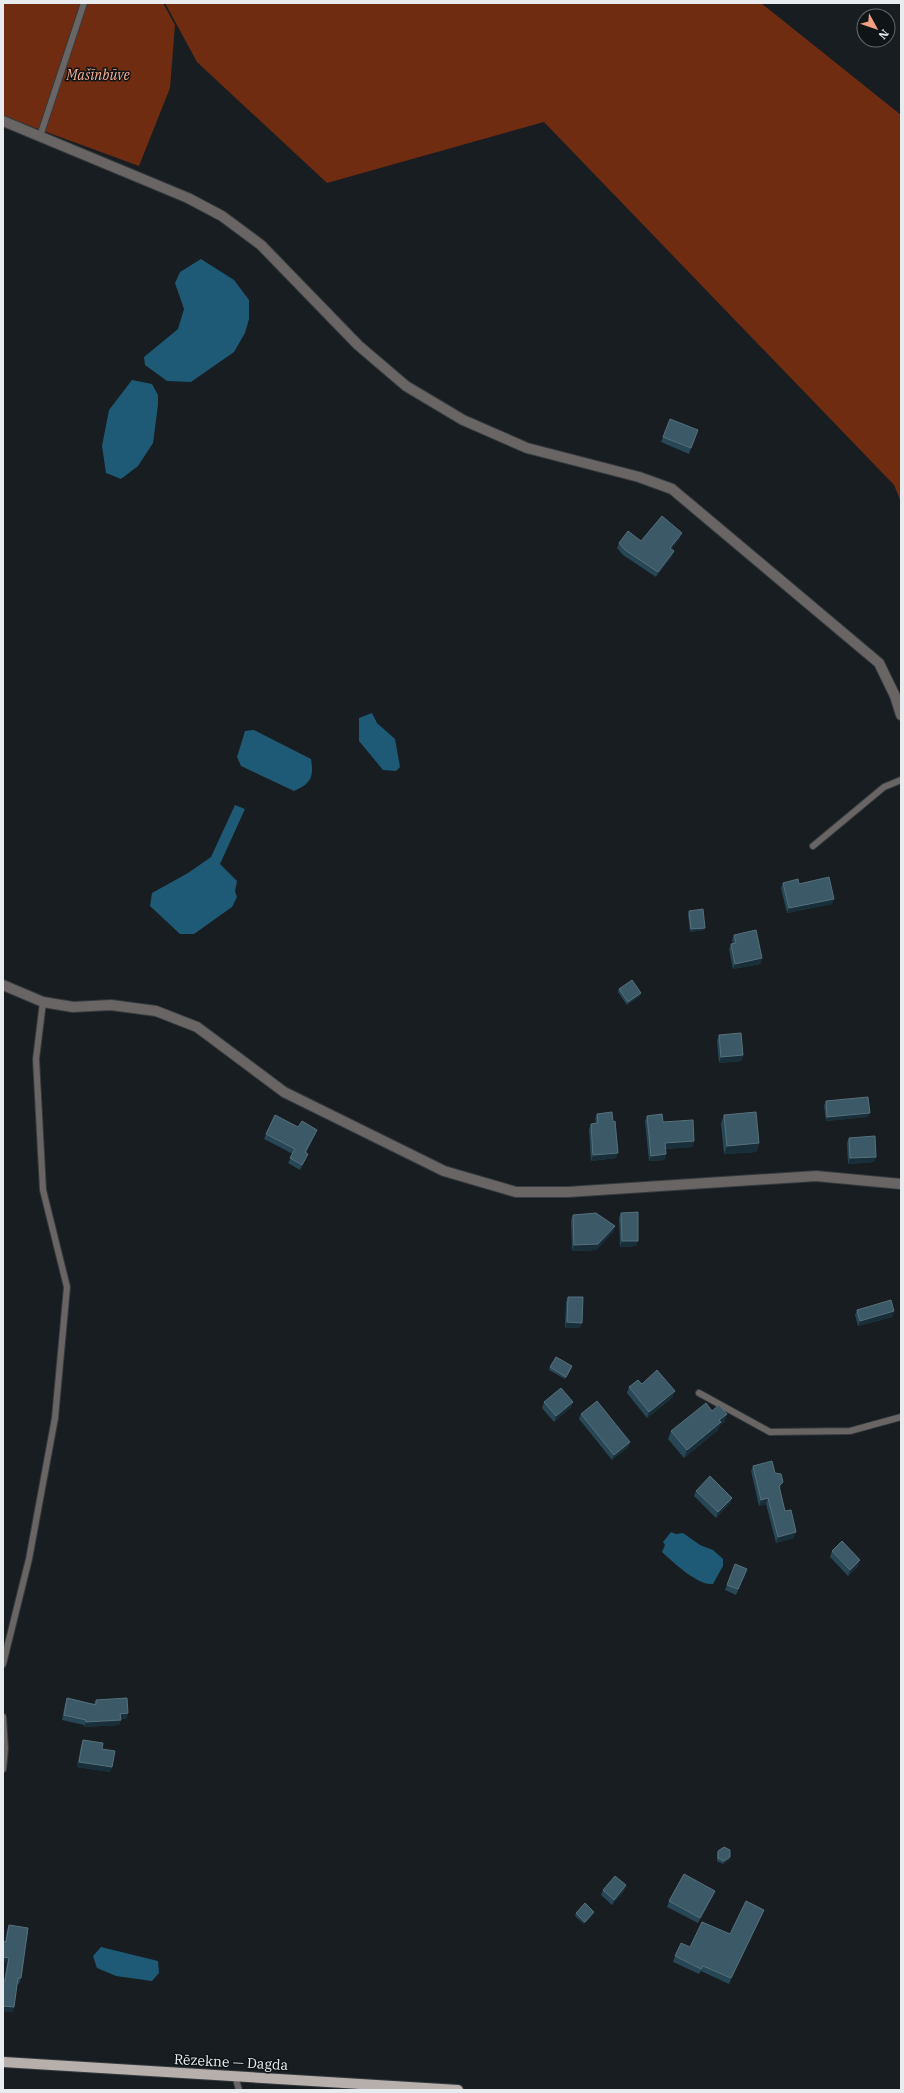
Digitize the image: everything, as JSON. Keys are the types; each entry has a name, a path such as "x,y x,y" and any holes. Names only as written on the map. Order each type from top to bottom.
{"main road":[{"name":"Rēzekne — Dagda","path":"3,2062 235,2076 365,2087 458,2090"}],"street":[{"path":"3,121 188,198 222,216 261,245 358,345 406,386 463,420 527,448 639,477 672,489 879,663 895,696 901,715"},
{"path":"3,985 43,1002 73,1007 111,1005 163,1013 197,1027 284,1092 444,1171 516,1192 568,1192 816,1176 901,1184"}],"lane":[{"path":"40,136 84,3"},
{"path":"813,846 884,787 901,780"},
{"path":"3,1664 29,1559 55,1418 67,1287 43,1190 36,1059 43,1002"},
{"path":"699,1393 770,1432 850,1431 901,1417"},
{"path":"3,1718 3,1769"},
{"path":"235,2076 239,2090"}],"green space":[{"name":"Mašīnbūve","path":"3,3 163,3 175,25 170,88 139,166 3,116"},
{"path":"165,3 761,3 901,115 901,502 894,485 544,122 327,183 197,62"}],"water":[{"path":"201,259 234,280 249,300 249,319 245,333 234,352 191,382 167,381 145,365 144,357 178,329 184,309 175,283 180,272"},
{"path":"132,380 152,384 158,395 158,405 153,443 138,466 121,479 106,473 102,446 109,410"},
{"path":"372,713 377,723 395,739 400,767 396,771 383,770 359,741 359,718"},
{"path":"254,730 311,759 312,771 308,783 294,791 241,766 237,757 245,731"},
{"path":"235,805 245,809 220,864 237,881 235,891 237,897 232,907 194,934 180,934 150,906 152,893 188,873 211,857"},
{"path":"671,1532 676,1534 683,1533 700,1545 713,1550 723,1559 723,1566 713,1584 707,1584 693,1577 662,1552 665,1545 663,1542"},
{"path":"101,1947 158,1961 159,1973 152,1981 116,1976 97,1968 93,1956"}],"building":[{"path":"670,419 698,430 691,448 663,437"},
{"path":"662,516 682,533 670,548 674,551 658,572 625,550 619,543 628,531 641,541"},
{"path":"829,877 834,899 789,908 783,883 798,879 799,884"},
{"path":"703,909 705,928 691,929 689,911"},
{"path":"756,930 762,958 735,964 731,944 736,943 734,935"},
{"path":"632,980 641,993 628,1002 619,989"},
{"path":"741,1033 743,1055 721,1057 719,1035"},
{"path":"868,1097 870,1113 827,1117 826,1101"},
{"path":"612,1112 613,1122 615,1121 618,1153 593,1155 591,1124 598,1123 597,1114"},
{"path":"756,1112 759,1143 727,1146 724,1115"},
{"path":"662,1114 663,1122 693,1120 694,1141 665,1143 666,1154 651,1156 647,1116"},
{"path":"275,1115 298,1127 302,1121 317,1130 305,1152 308,1154 302,1165 290,1158 295,1149 266,1134"},
{"path":"875,1136 876,1157 850,1158 849,1138"},
{"path":"638,1212 638,1241 622,1241 621,1213"},
{"path":"596,1213 615,1226 598,1244 574,1245 573,1215"},
{"path":"568,1297 583,1297 582,1323 567,1322"},
{"path":"891,1300 894,1311 860,1321 857,1310"},
{"path":"556,1357 572,1366 566,1377 550,1367"},
{"path":"657,1370 675,1391 649,1412 629,1387 638,1380 642,1384"},
{"path":"561,1388 573,1402 556,1416 544,1402"},
{"path":"597,1401 630,1442 614,1455 581,1414"},
{"path":"706,1403 712,1411 719,1405 727,1414 719,1420 721,1422 687,1450 671,1431"},
{"path":"772,1461 775,1473 781,1474 783,1482 779,1486 785,1511 791,1510 796,1532 778,1537 768,1498 761,1500 753,1466"},
{"path":"710,1476 732,1498 718,1512 696,1491"},
{"path":"842,1541 860,1560 850,1570 832,1551"},
{"path":"735,1564 747,1569 738,1589 727,1585"},
{"path":"67,1698 96,1705 96,1700 127,1698 128,1713 120,1714 121,1720 86,1722 86,1720 64,1715"},
{"path":"83,1740 103,1743 102,1749 115,1751 112,1767 79,1762"},
{"path":"724,1847 730,1850 730,1857 724,1861 718,1858 718,1851"},
{"path":"684,1874 715,1891 700,1918 669,1901"},
{"path":"615,1876 626,1885 614,1900 603,1890"},
{"path":"746,1901 764,1910 731,1978 703,1966 701,1969 675,1956 681,1943 690,1947 702,1922 730,1934"},
{"path":"585,1903 594,1912 585,1922 576,1913"},
{"path":"9,1925 28,1928 21,1978 18,1978 14,2007 3,2006 3,1981 5,1981 9,1958 3,1957 3,1941 6,1942"}]}
